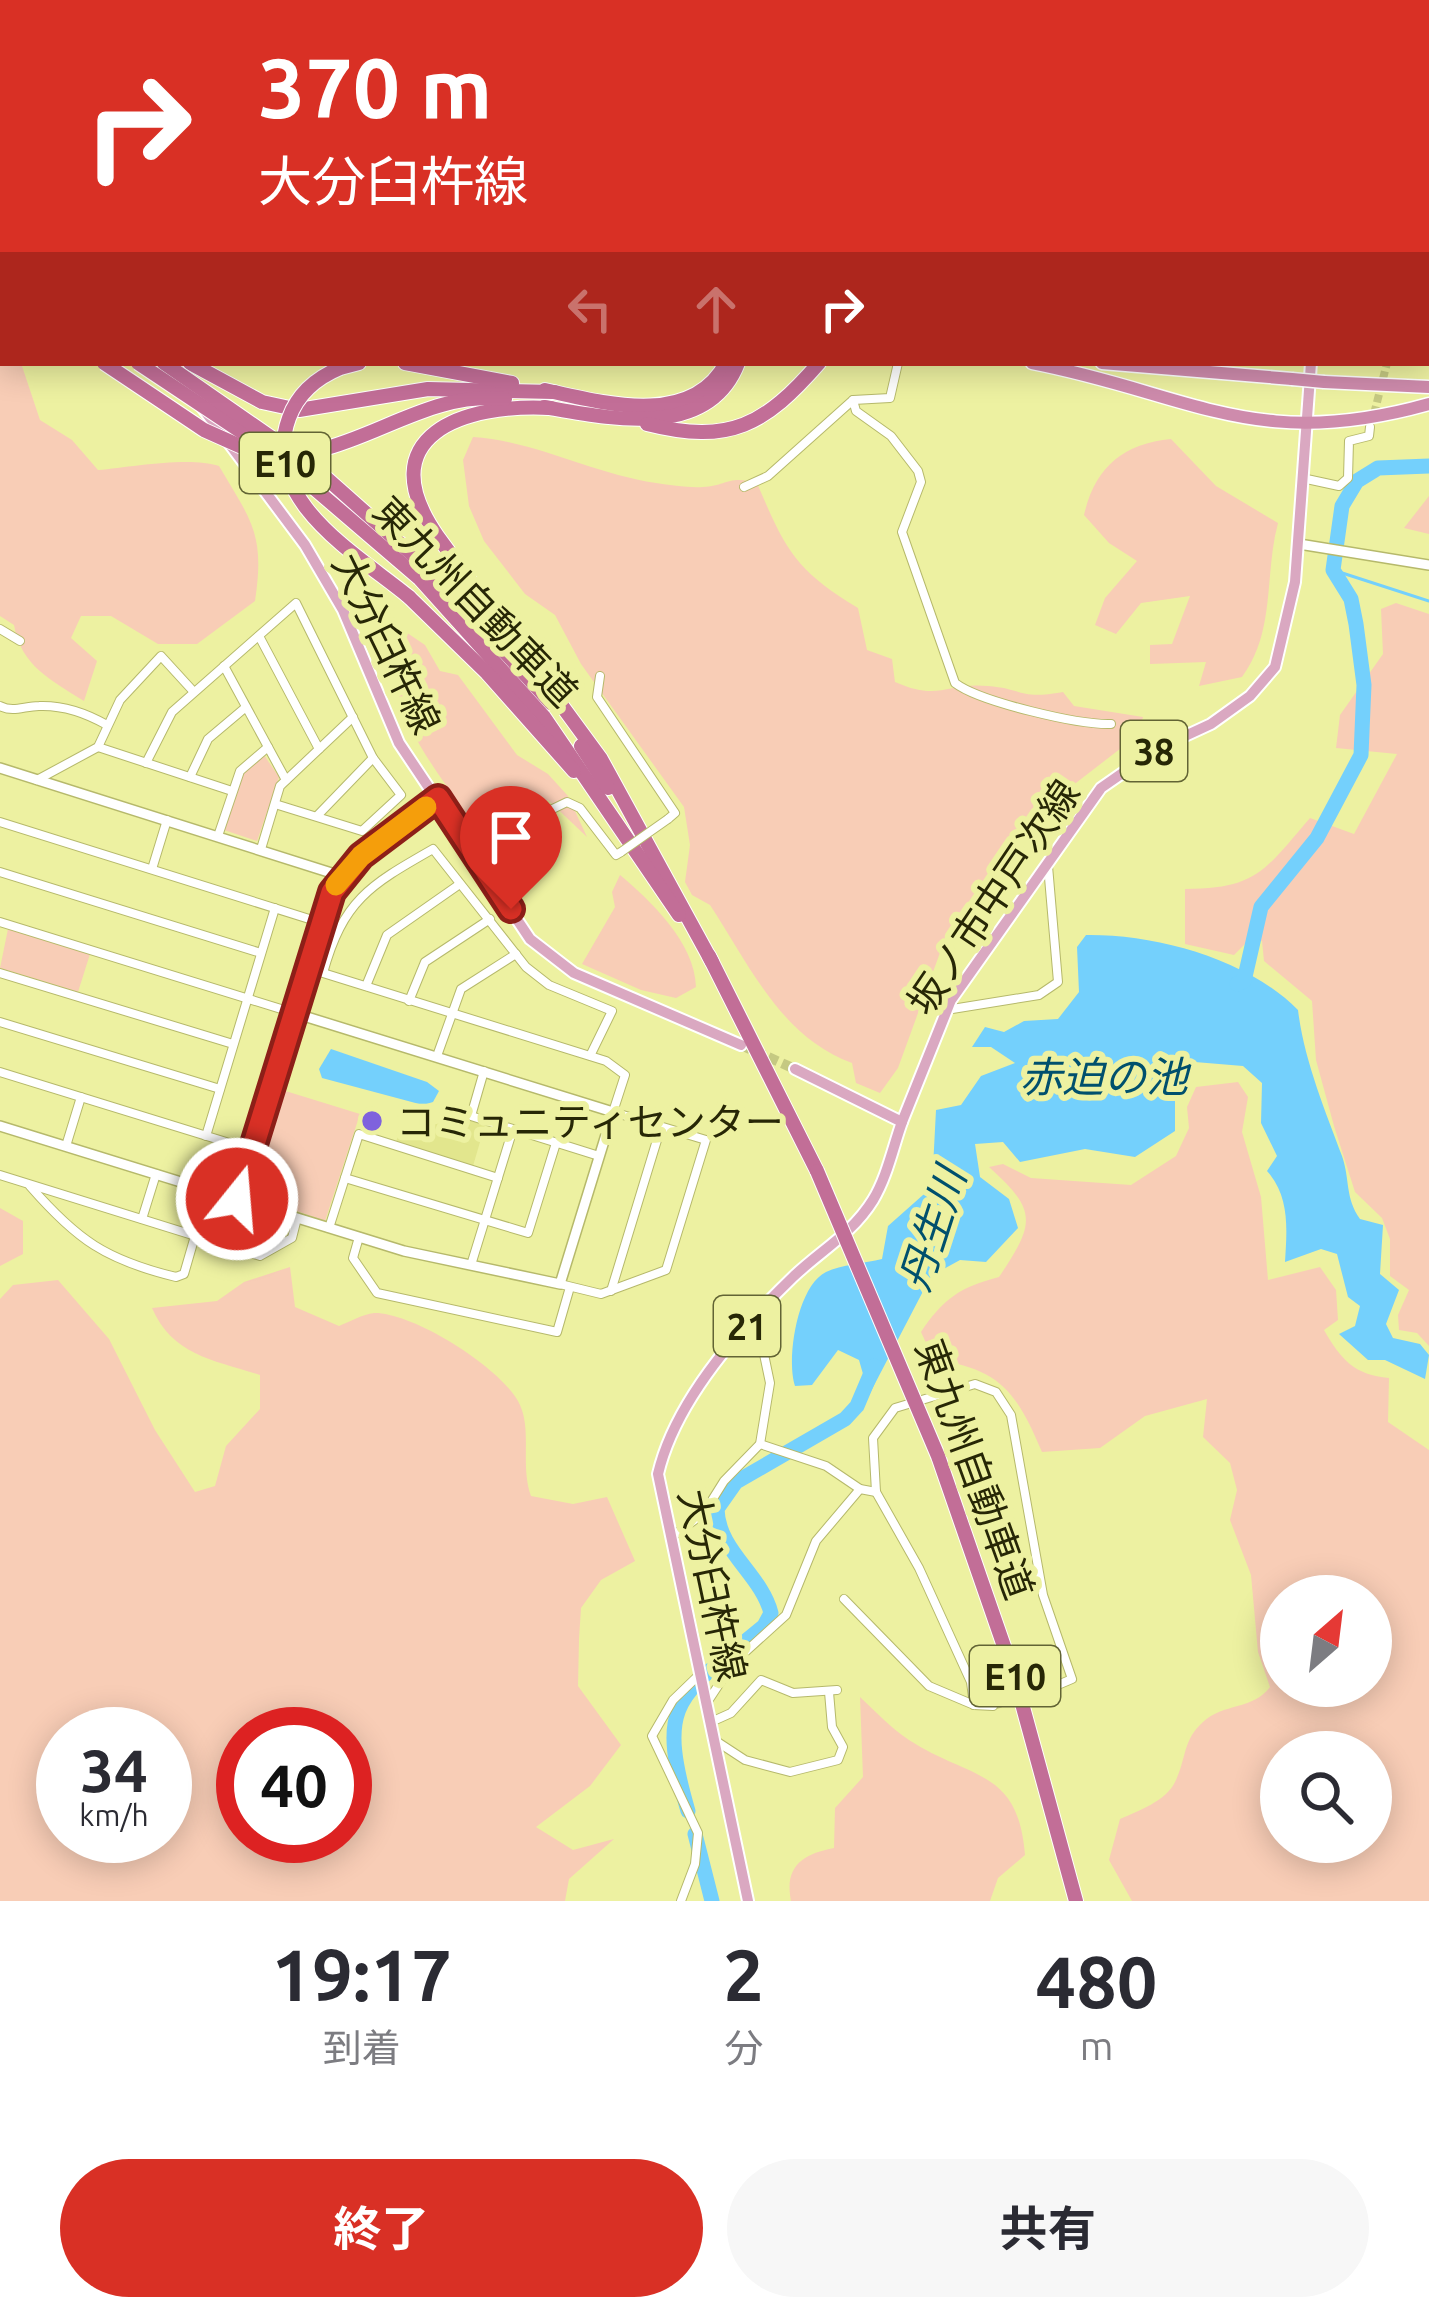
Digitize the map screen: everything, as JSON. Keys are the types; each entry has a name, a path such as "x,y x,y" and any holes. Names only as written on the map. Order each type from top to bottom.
{"highway":[{"path":"108,366 204,430 250,452 280,455 330,449 428,408 467,399 553,400"},
{"name":"東九州自動車道","path":"142,366 272,453 425,575 544,717 640,855 737,1012"},
{"name":"東九州自動車道","path":"170,366 315,468 497,639 554,708 712,962 817,1171 938,1456 1015,1678 1076,1901"},
{"path":"196,366 262,402 323,410 428,389 662,406 696,394 724,366"},
{"path":"348,366 310,386 291,412 284,440 286,470 299,500 316,520 410,598 514,701 640,855"},
{"path":"417,366 700,434 738,428 782,404 816,366"},
{"path":"630,420 660,419 694,407 721,389 736,366"},
{"path":"1043,366 1204,412 1306,426 1378,418 1429,404"},
{"path":"1138,366 1429,387"},
{"path":"553,400 498,406 450,421 419,458 417,500 438,537 602,759 712,962"}],"main road":[{"name":"大分臼杵線","path":"168,366 305,545 343,610 399,743 530,939 550,957 741,1045"},
{"name":"坂ノ市中戸次線","path":"902,1122 946,1010 1101,788 1157,749 1211,724 1250,696 1275,667 1289,622 1299,544 1311,366"},
{"path":"795,1069 902,1122"},
{"name":"大分臼杵線","path":"748,1901 673,1536 659,1489 664,1448 756,1316 798,1272 828,1252 866,1210 902,1122"}],"street":[{"path":"744,487 768,476 853,400 895,393 898,366"},
{"path":"853,400 856,411 892,436 918,471 921,482 902,532 955,683 990,702 1042,710 1076,724 1111,724"},
{"path":"1302,478 1339,486 1348,478 1349,441 1370,436 1370,428"},
{"path":"1299,544 1429,565"},
{"path":"146,763 165,721 296,603 374,758 401,795 362,831 274,804"},
{"path":"0,628 20,641"},
{"path":"259,636 319,748"},
{"path":"37,780 98,747 134,681 161,656 194,691"},
{"path":"224,666 286,780"},
{"path":"472,848 566,802 580,808 616,855 675,814 597,698 600,676"},
{"path":"0,706 10,711 58,707 87,713 107,725"},
{"path":"190,777 208,739 246,707"},
{"path":"261,849 286,780 353,717"},
{"path":"98,747 232,790"},
{"path":"218,836 239,771 268,747"},
{"path":"317,816 374,758"},
{"path":"0,770 340,876"},
{"path":"237,1199 340,876 438,798"},
{"path":"152,869 167,820"},
{"path":"0,822 322,923"},
{"path":"359,1237 353,1258 377,1293 557,1332 599,1156 625,1075 590,1056 323,973 357,897 433,849 516,954 549,985 612,1011 590,1056"},
{"path":"946,1010 1039,995 1058,982 1047,864"},
{"path":"0,872 261,953"},
{"path":"366,986 387,935 458,886"},
{"path":"206,1136 275,908"},
{"path":"410,1000 425,962 490,919"},
{"path":"0,922 706,1140 670,1259 659,1276 601,1294 359,1237 0,1126"},
{"path":"437,1056 461,989 516,954"},
{"path":"0,973 233,1044"},
{"path":"0,1022 220,1090"},
{"path":"484,1071 472,1116 599,1156"},
{"path":"0,1072 252,1150"},
{"path":"65,1146 81,1097"},
{"path":"611,1291 661,1126"},
{"path":"470,1265 513,1130"},
{"path":"329,1228 359,1134 498,1178"},
{"path":"345,1178 528,1233 556,1143"},
{"path":"142,1219 156,1174"},
{"path":"0,1175 260,1256 292,1238 297,1218"},
{"path":"29,1185 75,1237 137,1266 176,1277 184,1274 195,1235"},
{"path":"673,1536 704,1513 724,1480 762,1445 770,1383 756,1316"},
{"path":"974,1706 971,1682 919,1568 876,1492 873,1438 896,1408 975,1384 996,1392 1015,1432 1043,1595 1072,1679 1046,1690"},
{"path":"762,1445 826,1466 860,1489 876,1492"},
{"path":"707,1698 733,1664 786,1615 816,1541 860,1489"},
{"path":"844,1599 929,1686 974,1706 993,1706"},
{"path":"682,1901 698,1833 652,1736 673,1700 702,1675"},
{"path":"711,1722 730,1713 761,1680 793,1693 833,1691 832,1727 843,1747 838,1760 790,1772 745,1760 716,1741"}],"shaded area":[{"path":"0,366 22,366 40,420 72,440 98,470 177,462 219,466 253,529 258,560 255,601 197,644 158,644 111,616 81,616 71,638 97,661 84,701 31,662 14,625 0,616"},
{"path":"473,437 656,483 697,487 733,480 757,483 794,556 820,582 858,608 867,650 892,659 895,682 933,691 974,686 1030,694 1063,692 1074,706 1143,717 1138,735 1028,820 1009,862 945,939 898,1068 880,1093 856,1083 852,1063 805,1036 786,1018 710,905 692,895 685,882 690,845 684,807 581,664 555,615 525,594 484,541 469,506 463,460"},
{"path":"1171,439 1216,486 1278,523 1265,622 1253,659 1242,677 1199,686 1206,662 1150,664 1150,645 1172,644 1190,596 1141,603 1116,634 1095,625 1105,598 1137,561 1109,543 1084,515 1089,498 1104,471 1125,453"},
{"path":"1429,496 1429,534 1404,528"},
{"path":"1396,603 1429,614 1429,1346 1417,1333 1399,1330 1398,1315 1409,1290 1390,1276 1390,1239 1382,1218 1355,1192 1316,1060 1312,1001 1264,961 1262,941 1246,943 1234,955 1185,944 1185,889 1229,885 1258,873 1310,818 1354,834 1397,754 1336,748 1340,715 1383,654 1381,609"},
{"path":"394,624 425,645 440,671 458,675 517,755 548,774 568,796 587,837 548,800 479,832 428,758 404,712 393,657"},
{"path":"264,755 279,777 257,841 224,830 243,773"},
{"path":"620,875 680,939 696,987 676,998 641,990 582,964 615,907 612,892"},
{"path":"8,929 90,954 78,992 0,968"},
{"path":"1238,1082 1248,1097 1242,1132 1261,1197 1268,1280 1320,1267 1336,1290 1338,1320 1324,1330 1330,1341 1358,1369 1389,1378 1388,1422 1429,1450 1429,1901 1132,1901 1109,1860 1120,1819 1151,1805 1171,1789 1188,1743 1211,1716 1260,1696 1260,1707 1392,1707 1392,1575 1260,1575 1260,1658 1251,1575 1230,1520 1237,1490 1230,1463 1203,1437 1207,1399 1145,1416 1100,1448 1042,1452 1024,1414 1003,1387 975,1369 934,1360 921,1332 954,1296 999,1277 1020,1243 1026,1218 1023,1207 989,1167 1003,1164 1031,1178 1131,1185 1176,1156 1189,1128 1187,1107 1196,1087"},
{"path":"279,1089 360,1114 325,1221 246,1193"},
{"path":"461,1118 485,1125 473,1166 396,1142 402,1125 416,1129"},
{"path":"0,1208 23,1221 23,1254 0,1266"},
{"path":"290,1267 295,1307 339,1326 374,1313 433,1332 496,1375 520,1405 531,1496 573,1504 607,1497 635,1561 601,1580 581,1608 578,1686 621,1745 590,1786 536,1827 573,1850 614,1839 569,1879 565,1901 0,1901 0,1299 13,1285 58,1280 109,1339 155,1430 195,1492 215,1486 226,1446 260,1409 260,1375 183,1346 171,1337 152,1308 217,1301 244,1282"},
{"path":"860,1697 909,1740 988,1780 1013,1806 1025,1855 998,1878 990,1901 791,1901 793,1870 805,1858 834,1848 835,1808 863,1777"}],"water":[{"name":"赤迫の池","path":"1086,935 1142,939 1200,953 1254,977 1298,1010 1352,1204 1360,1219 1383,1225 1380,1274 1399,1290 1386,1324 1393,1338 1420,1344 1429,1355 1425,1379 1385,1360 1368,1360 1339,1334 1355,1326 1360,1306 1348,1297 1337,1254 1321,1249 1285,1262 1285,1214 1280,1192 1267,1171 1277,1156 1261,1123 1262,1083 1243,1066 1183,1061 1175,1097 1175,1131 1135,1157 1085,1149 1020,1162 1003,1142 975,1144 980,1177 1009,1199 1018,1228 986,1262 960,1260 931,1276 869,1395 859,1360 838,1350 812,1385 795,1386 793,1342 808,1292 826,1272 882,1259 888,1226 932,1187 936,1110 961,1105 981,1076 1015,1063 991,1047 972,1047 985,1027 1004,1032 1024,1021 1058,1019 1079,992 1077,947"},
{"path":"331,1049 427,1082 439,1091 433,1102 423,1105 322,1078 319,1069"}],"waterway":[{"name":"丹生川","path":"1237,984 1244,981 1261,907 1317,838 1361,755 1364,685 1356,624 1351,599 1333,570 1342,506 1357,481 1378,468 1429,466"},
{"path":"1333,570 1429,601"},
{"name":"丹生川","path":"688,1811 674,1744 682,1702 712,1669 764,1626 771,1613 724,1537 717,1509 736,1482 845,1419 857,1406 874,1366"},
{"name":"丹生川","path":"695,1834 712,1901"}],"tunnel":[{"path":"1374,414 1386,366"},
{"path":"741,1045 795,1069"},
{"path":"993,1706 1046,1690"}],"slow traffic":[{"path":"336,885 361,856 426,807"}],"place":[{"name":"コミュニティセンター","path":"372,1121"}],"route":[{"path":"237,1199 340,876 438,798 511,909"}]}
